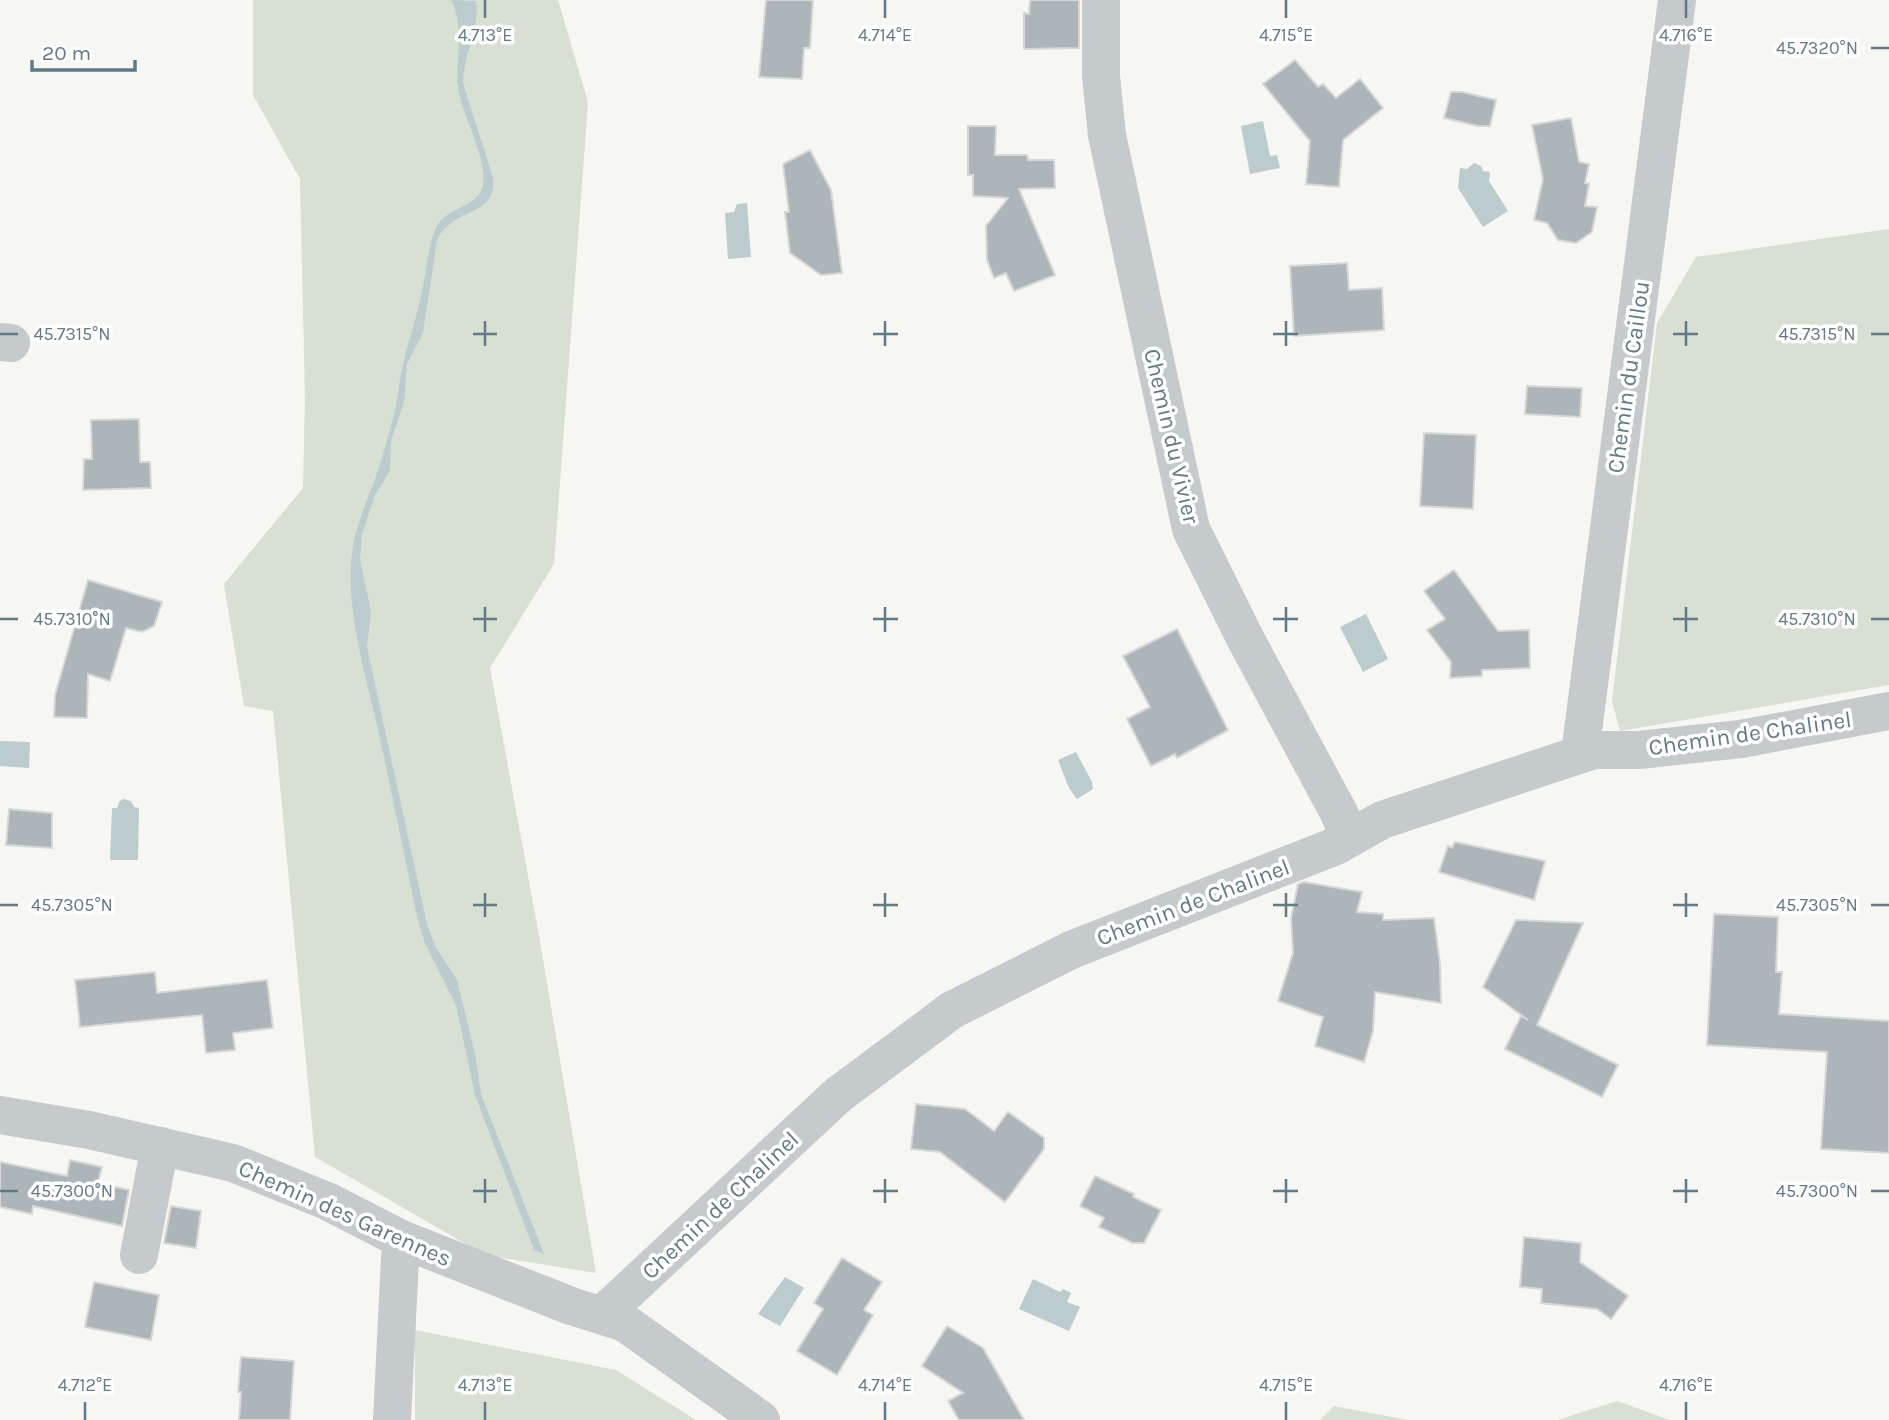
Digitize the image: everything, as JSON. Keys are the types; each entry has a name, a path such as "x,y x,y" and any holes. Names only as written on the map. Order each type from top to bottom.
{"street":[{"name":"Chemin du Vivier","path":"1101,0 1101,76 1107,135 1191,529 1223,596 1350,838"},
{"name":"Chemin du Caillou","path":"1580,754 1677,0"},
{"name":"Chemin de Chalinel","path":"587,1310 838,1095 952,1010 1071,950 1324,851 1382,820 1580,754 1594,750 1639,750 1741,739 1889,712"},
{"name":"Chemin des Garennes","path":"0,1115 89,1130 233,1163 327,1201 401,1239 517,1286 625,1323 761,1420"},
{"path":"139,1255 160,1146"},
{"path":"392,1420 401,1239"}],"shaded area":[{"path":"253,0 558,0 588,102 554,564 490,668 596,1273 485,1255 315,1157 273,711 244,706 224,584 303,488 305,397 300,179 253,95"},
{"path":"451,0 476,1 476,22 463,83 493,178 492,191 488,200 444,229 437,240 423,333 407,364 404,402 391,441 390,471 375,495 362,535 360,560 371,611 367,647 427,924 435,946 457,980 475,1054 481,1094 544,1254 534,1250 475,1095 456,1005 425,943 417,917 357,639 351,595 354,542 395,411 402,369 435,230 445,217 475,199 483,185 484,175 479,152 459,93 458,23"},
{"path":"1263,121 1270,156 1277,155 1280,168 1250,174 1241,126"},
{"path":"1474,163 1481,166 1483,171 1490,172 1489,181 1508,211 1483,227 1458,188 1460,168 1467,169"},
{"path":"747,203 751,257 728,259 725,213 734,212 737,204"},
{"path":"1889,229 1889,685 1620,731 1612,701 1657,323 1696,257"},
{"path":"1366,614 1388,659 1363,672 1340,627"},
{"path":"0,741 30,742 29,768 0,766"},
{"path":"1076,752 1093,789 1077,799 1069,788 1058,760"},
{"path":"123,799 131,801 134,807 139,808 138,860 110,860 112,808 117,808"},
{"path":"785,1277 804,1288 780,1326 758,1314"},
{"path":"1033,1279 1060,1292 1063,1289 1071,1293 1067,1302 1080,1307 1069,1331 1019,1309"},
{"path":"415,1330 616,1370 696,1420 415,1420"},
{"path":"1617,1401 1670,1420 1558,1420"},
{"path":"1334,1406 1408,1420 1320,1420"}],"building":[{"path":"766,0 813,0 810,48 804,48 802,79 759,77"},
{"path":"1030,0 1079,0 1079,48 1024,49 1024,13 1029,14"},
{"path":"1295,60 1318,87 1323,84 1336,98 1360,79 1383,108 1343,140 1339,187 1306,184 1310,141 1263,84"},
{"path":"1451,92 1496,100 1490,126 1444,118"},
{"path":"1571,118 1579,162 1589,164 1585,183 1589,184 1585,206 1597,207 1592,232 1576,243 1558,240 1547,223 1534,220 1543,179 1532,125"},
{"path":"968,126 996,126 995,155 1027,155 1028,160 1054,160 1055,188 1019,189 1055,275 1014,291 1006,273 994,278 987,260 986,226 1008,198 973,196 973,175 968,175"},
{"path":"810,150 831,190 842,273 821,275 790,253 785,212 789,212 783,164"},
{"path":"1347,263 1349,290 1382,288 1384,330 1294,336 1290,266"},
{"path":"1527,386 1582,388 1580,417 1525,414"},
{"path":"139,419 140,462 150,462 151,488 83,490 84,459 92,459 91,420"},
{"path":"1424,433 1476,435 1473,509 1420,506"},
{"path":"1454,570 1498,631 1529,630 1530,668 1482,670 1482,676 1450,678 1451,662 1427,630 1445,619 1424,591"},
{"path":"88,580 162,602 154,626 142,632 126,628 110,681 88,674 87,718 54,717 55,695"},
{"path":"1177,629 1228,730 1177,758 1175,754 1151,766 1127,719 1150,707 1123,656"},
{"path":"9,809 52,813 52,848 6,845"},
{"path":"1455,842 1545,861 1534,900 1439,872 1448,846 1452,848"},
{"path":"1304,882 1362,892 1357,912 1383,914 1383,920 1434,918 1440,964 1441,1003 1375,992 1373,1031 1364,1062 1315,1046 1323,1017 1278,1001 1293,953 1291,918 1298,884"},
{"path":"1714,914 1778,917 1776,972 1782,972 1779,1014 1889,1021 1889,1153 1821,1149 1827,1052 1707,1045"},
{"path":"1516,920 1583,923 1537,1025 1618,1065 1602,1097 1505,1049 1521,1016 1528,1020 1483,987"},
{"path":"155,972 157,993 267,980 273,1028 233,1033 235,1050 206,1053 202,1015 80,1027 75,980"},
{"path":"916,1104 965,1109 994,1131 1008,1112 1044,1138 1044,1149 1005,1202 940,1152 911,1149"},
{"path":"70,1160 102,1167 98,1183 129,1190 122,1226 33,1206 32,1214 0,1207 0,1162 67,1176"},
{"path":"1095,1176 1161,1210 1144,1243 1133,1243 1099,1227 1104,1218 1080,1206"},
{"path":"171,1206 201,1211 196,1248 164,1243"},
{"path":"1524,1237 1581,1243 1580,1262 1628,1296 1611,1319 1597,1309 1541,1303 1542,1289 1520,1287"},
{"path":"842,1258 882,1282 864,1310 873,1315 837,1375 797,1351 823,1309 814,1303"},
{"path":"94,1282 159,1295 151,1340 85,1327"},
{"path":"947,1326 983,1348 1024,1420 959,1420 948,1401 963,1393 922,1366"},
{"path":"241,1357 294,1361 290,1420 239,1420"}]}
